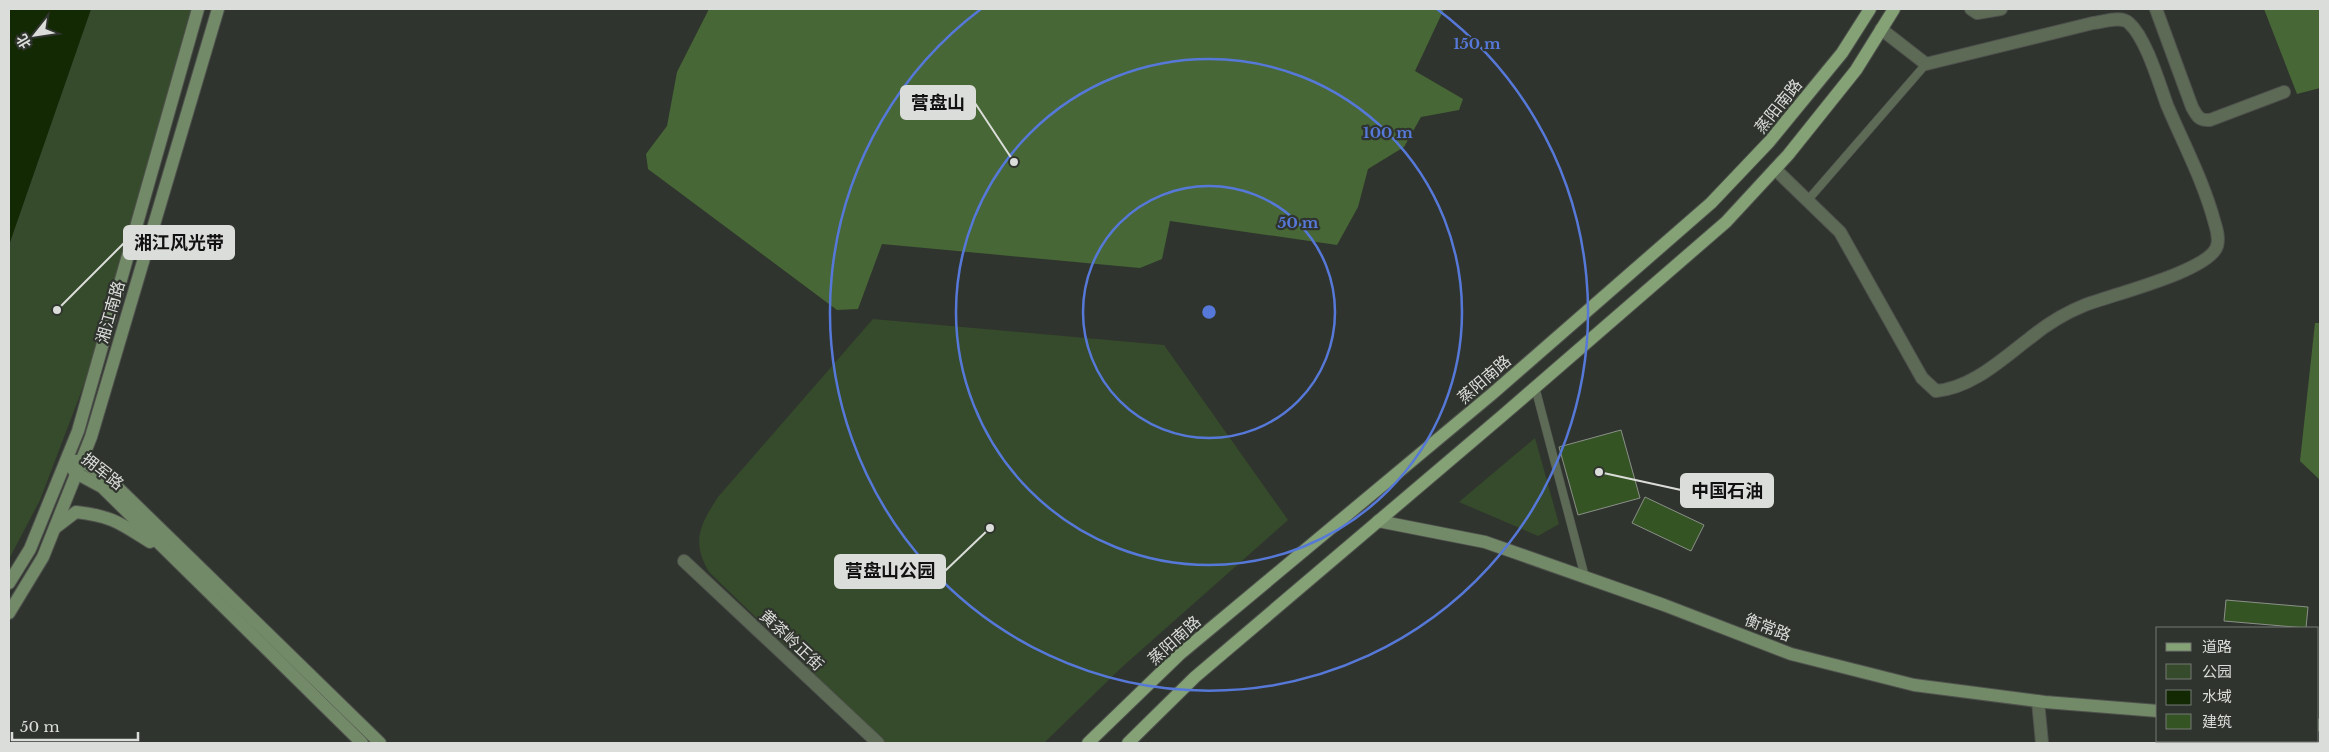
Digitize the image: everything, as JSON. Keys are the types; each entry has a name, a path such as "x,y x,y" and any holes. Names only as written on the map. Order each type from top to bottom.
{"main road":[{"name":"蒸阳南路","path":"1088,743 1180,654 1492,394 1711,203 1770,142 1842,53 1870,9"},
{"path":"1128,743 1195,677 1726,222 1775,169 1856,70 1894,9"}],"street":[{"name":"湘江南路","path":"9,584 30,549 81,421 198,9"},
{"name":"湘江南路","path":"9,613 43,557 91,437 218,9"},
{"path":"1971,9 1976,12 2001,9"},
{"path":"2156,9 2192,107 2197,117 2203,121 2284,92"},
{"path":"1775,169 1840,232 1922,378 1936,391 1949,390 1973,379 2059,317 2085,305 2181,272 2211,256 2217,247 2216,225 2202,184 2150,60 2134,29 2128,22 2120,19 2093,24 1926,64 1882,29"},
{"name":"拥军路","path":"66,461 108,478 380,743"},
{"name":"拥军路","path":"79,467 362,743"},
{"path":"55,528 76,512 101,515 114,520 170,554"},
{"name":"衡常路","path":"1378,521 1485,542 1585,577 1791,654 1914,685 2038,701 2156,711"},
{"name":"黄茶岭正街","path":"684,561 878,743"},
{"path":"2038,701 2042,743"}],"lane":[{"path":"1807,201 1926,64"},
{"path":"1535,387 1585,577"}],"green space":[{"path":"91,9 191,9 88,374 40,500 9,559 9,245"},
{"path":"873,319 1164,345 1288,520 1122,667 1044,743 886,743 709,572 703,561 699,542 702,525 718,497"},
{"path":"1535,438 1559,524 1538,536 1459,502"}],"shaded area":[{"path":"709,9 1444,9 1415,71 1463,99 1459,110 1421,117 1404,147 1368,169 1358,207 1337,245 1170,221 1162,259 1140,268 882,244 858,309 837,310 648,169 646,154 667,126 677,72"},
{"path":"2264,9 2320,9 2320,88 2297,94"},
{"path":"2315,323 2320,323 2320,480 2300,461"}],"water":[{"path":"9,9 91,9 9,245"}],"building":[{"path":"1621,430 1640,498 1578,515 1559,447"},
{"path":"1645,497 1704,525 1691,551 1632,523"},
{"path":"2226,600 2308,607 2306,627 2224,621"}],"place":[{"name":"营盘山","path":"1014,162"},
{"name":"湘江风光带","path":"57,310"},
{"name":"中国石油","path":"1599,472"},
{"name":"营盘山公园","path":"990,528"}]}
